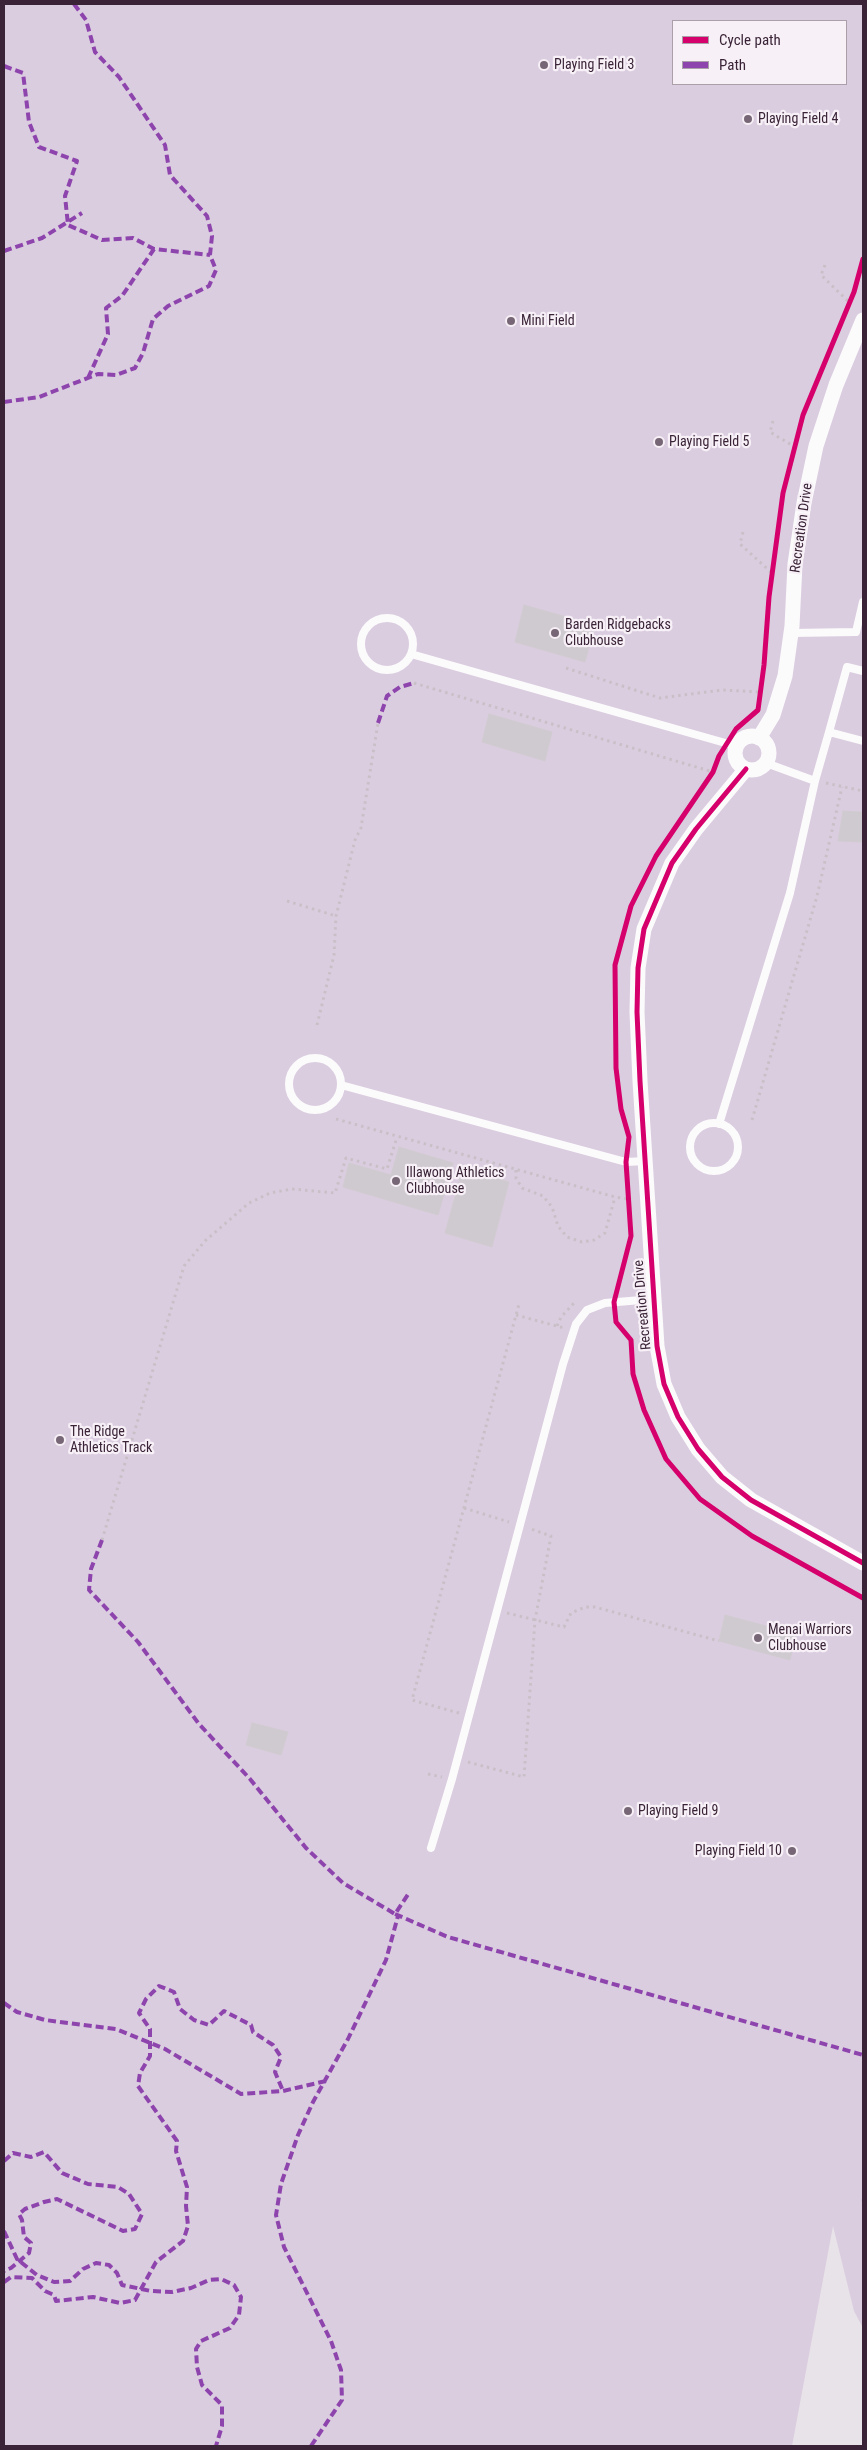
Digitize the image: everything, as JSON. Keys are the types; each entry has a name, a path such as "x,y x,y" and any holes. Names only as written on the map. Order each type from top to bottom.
{"street":[{"name":"Recreation Drive","path":"759,738 773,714 785,676 791,633 795,564 804,503 816,446 836,386 863,320"},
{"path":"746,737 759,738 768,749 766,763 757,770 746,770 736,760 732,744 746,737"},
{"name":"Recreation Drive","path":"746,770 696,829 672,864 644,929 638,968 636,1012 657,1346 664,1384 678,1417 698,1449 722,1477 751,1500 863,1563"}],"lane":[{"path":"791,633 860,633 863,602"},
{"path":"380,619 396,620 409,630 413,646 411,654 401,666 394,670 377,669 370,665 362,651 362,635 366,628 380,619"},
{"path":"411,654 732,744"},
{"path":"719,1124 790,893 815,781 847,667 863,671"},
{"path":"829,732 863,741"},
{"path":"766,763 815,781"},
{"path":"316,1058 324,1060 337,1070 341,1085 335,1101 329,1106 314,1110 306,1109 293,1098 289,1083 294,1068 308,1059 316,1058"},
{"path":"341,1085 626,1162 645,1161"},
{"path":"709,1123 719,1124 729,1128 736,1136 738,1147 736,1157 729,1165 719,1170 709,1170 699,1165 692,1157 690,1147 692,1136 699,1128 709,1123"},
{"path":"431,1848 576,1324 587,1310 605,1303 654,1299"}],"path":[{"path":"825,265 821,275 851,299 846,311"},
{"path":"773,421 770,432 795,447"},
{"path":"792,456 797,439"},
{"path":"743,532 740,544 772,573"},
{"path":"771,581 773,564"},
{"path":"566,668 660,698 722,690 760,692"},
{"path":"414,683 713,772"},
{"path":"759,701 762,683"},
{"path":"317,1025 334,955 336,916 361,828 378,723"},
{"path":"708,780 732,744"},
{"path":"815,781 863,791"},
{"path":"752,1120 817,896 842,787"},
{"path":"287,901 336,916"},
{"path":"336,1119 516,1170 628,1199"},
{"path":"102,1540 184,1266 204,1241 249,1203 270,1193 292,1189 335,1193 346,1158 388,1169 397,1137"},
{"path":"516,1170 516,1178 522,1188 543,1196 552,1207 558,1226 567,1237 582,1242 594,1240 605,1233 615,1197"},
{"path":"628,1190 629,1208"},
{"path":"469,1715 412,1700 519,1304"},
{"path":"516,1315 574,1330"},
{"path":"457,1759 524,1777 535,1620 551,1536 464,1508"},
{"path":"497,1610 564,1628 572,1613 585,1607 595,1607 719,1641"},
{"path":"863,2199 863,2206"}],"shaded area":[{"path":"4,4 863,4 863,2328 854,2311 833,2226 792,2446 4,2446"}],"building":[{"name":"Barden Ridgebacks Clubhouse","path":"524,605 595,625 585,662 515,642"},
{"path":"489,714 552,732 545,761 482,742"},
{"path":"843,811 863,812 863,842 838,841"},
{"name":"Illawong Athletics Clubhouse","path":"399,1147 453,1163 438,1215 343,1187 349,1163 391,1175"},
{"path":"463,1168 509,1182 492,1247 445,1233"},
{"name":"Menai Warriors Clubhouse","path":"725,1615 796,1634 790,1660 719,1641"},
{"path":"252,1723 288,1732 281,1755 246,1745"}],"marked path":[{"path":"4,402 39,397 98,374 116,375 135,368 143,353 153,319 168,306 209,286 216,270 210,255 212,236 207,216 170,175 165,145 119,77 95,52 86,20 74,4"},
{"path":"4,66 23,73 29,122 39,147 77,161 65,196 68,225 102,240 133,238 154,249 210,255"},
{"path":"4,251 42,238 82,213"},
{"path":"88,378 108,334 106,308 122,296 154,249"},
{"path":"378,723 387,696 400,687 414,683"},
{"path":"102,1540 91,1569 89,1590 138,1642 199,1724 250,1779 306,1848 343,1883 395,1914 409,1893"},
{"path":"395,1914 448,1937 863,2055"},
{"path":"311,2446 342,2400 341,2370 331,2341 284,2247 276,2215 281,2184 298,2135 313,2102 348,2039 386,1960 398,1916"},
{"path":"4,2282 11,2277 32,2278 45,2291 54,2295 56,2301 93,2297 120,2303 135,2300 156,2262 183,2241 188,2226 187,2187 176,2151 177,2141 138,2086 140,2073 150,2056 150,2029 139,2013 146,1999 159,1986 174,1992 180,2009 194,2020 209,2025 224,2011 251,2025 253,2032 273,2045 281,2057 275,2072 283,2091"},
{"path":"4,2003 17,2012 45,2020 116,2029 165,2049 241,2094 283,2091 326,2081"},
{"path":"4,2161 13,2153 31,2157 44,2152 62,2173 88,2184 118,2187 129,2194 142,2214 135,2229 123,2231 57,2199 25,2209 19,2214 22,2220 24,2237 31,2243 29,2253 11,2268 4,2271"},
{"path":"4,2231 17,2259 37,2275 54,2282 70,2281 83,2269 96,2263 109,2265 117,2273 122,2285 151,2291 172,2292 191,2288 209,2280 221,2279 234,2285 241,2297 239,2315 230,2328 201,2341 196,2349 197,2367 202,2385 222,2405 222,2426 216,2446"}],"cycle path":[{"path":"863,259 854,292 803,415 783,493 769,597 764,665 758,710 736,729 719,756 713,772 656,856 631,906 615,965 616,1068 621,1109 629,1137 626,1162 631,1236 614,1302 616,1322 631,1340 633,1374 644,1410 666,1459 700,1499 752,1536 863,1598"},
{"path":"746,769 696,829 672,863 644,929 638,968 637,1012 657,1346 664,1384 678,1417 698,1449 722,1477 751,1500 863,1563"}],"place":[{"name":"Playing Field 3","path":"544,65"},
{"name":"Playing Field 4","path":"748,119"},
{"name":"Mini Field","path":"511,321"},
{"name":"Playing Field 5","path":"659,442"},
{"name":"Barden Ridgebacks Clubhouse","path":"555,633"},
{"name":"Illawong Athletics Clubhouse","path":"396,1181"},
{"name":"The Ridge Athletics Track","path":"60,1440"},
{"name":"Menai Warriors Clubhouse","path":"758,1638"},
{"name":"Playing Field 9","path":"628,1811"},
{"name":"Playing Field 10","path":"792,1851"}]}
